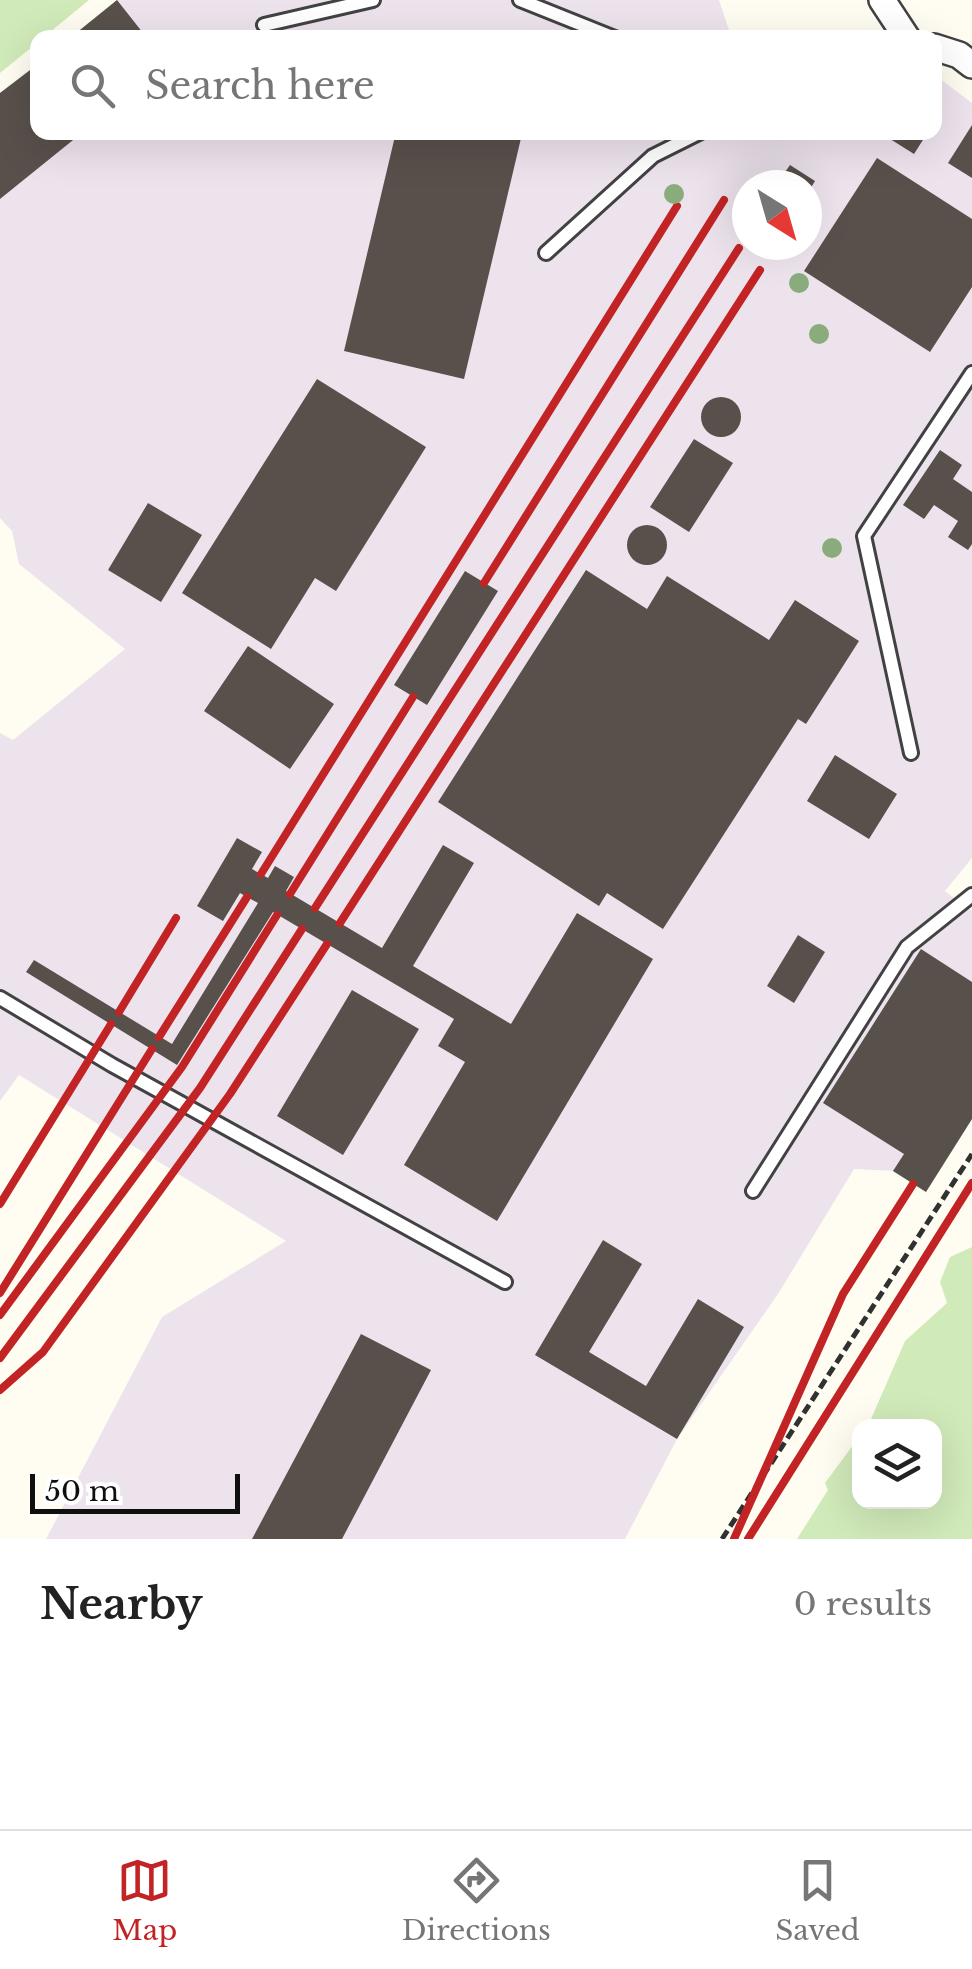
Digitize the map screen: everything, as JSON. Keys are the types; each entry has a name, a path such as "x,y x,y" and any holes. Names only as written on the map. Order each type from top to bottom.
{"street":[{"path":"882,0 901,30"},
{"path":"942,50 968,58"}],"lane":[{"path":"264,25 373,0"},
{"path":"520,0 595,30"},
{"path":"546,253 652,156 685,140"},
{"path":"910,753 864,536 972,373"},
{"path":"753,1191 907,947 972,895"},
{"path":"0,998 112,1066 505,1282"}],"path":[{"path":"725,1539 972,1154"}],"shaded area":[{"path":"117,0 719,0 729,30 80,30"},
{"path":"30,69 30,140 942,140 942,80 972,103 972,858 945,891 972,911 972,1119 926,1192 893,1171 854,1169 778,1294 677,1439 625,1539 46,1539 162,1317 286,1241 19,1075 0,1101 0,733 13,740 125,649 19,564 12,531 0,518 0,93"}],"green space":[{"path":"0,0 89,0 53,30 30,30 30,49 0,73"},
{"path":"972,1247 972,1539 797,1539 828,1490 825,1483 852,1446 852,1509 942,1509 942,1419 871,1419 905,1341 947,1303 940,1282 950,1257"}],"building":[{"path":"117,0 141,30 80,30"},
{"path":"30,70 30,140 73,140 0,199 0,93"},
{"path":"972,125 972,178 948,163"},
{"path":"394,140 521,140 464,379 344,351"},
{"path":"892,140 923,140 914,154"},
{"path":"877,158 972,219 972,287 930,352 804,271 811,260 822,260 822,243"},
{"path":"317,379 426,447 336,591 315,578 271,649 182,593"},
{"path":"721,397 735,403 741,417 735,431 721,437 707,431 701,417 707,403"},
{"path":"694,439 733,463 689,532 650,507"},
{"path":"940,450 962,465 953,479 972,492 972,544 968,550 948,537 958,521 934,505 924,519 903,505"},
{"path":"148,503 202,535 161,602 108,570"},
{"path":"647,525 661,531 667,545 661,559 647,565 633,559 627,545 633,531"},
{"path":"586,570 647,609 667,576 769,640 795,600 859,641 806,724 798,719 663,929 607,893 599,906 438,802"},
{"path":"465,571 498,591 427,705 394,685"},
{"path":"248,646 334,704 290,769 204,711"},
{"path":"835,755 897,794 869,839 807,801"},
{"path":"237,838 262,852 252,869 268,878 275,866 294,877 286,891 382,948 443,845 474,863 413,966 511,1024 577,913 653,959 497,1221 404,1165 465,1062 438,1046 454,1019 273,912 177,1065 26,972 34,960 172,1044 258,903 240,893 223,921 197,906"},
{"path":"798,935 825,952 794,1003 767,986"},
{"path":"921,949 972,982 972,1119 926,1192 893,1171 904,1154 823,1103"},
{"path":"352,990 419,1029 343,1155 277,1116"},
{"path":"603,1240 642,1264 589,1352 646,1386 698,1299 744,1327 677,1439 535,1355"},
{"path":"361,1334 431,1370 342,1539 252,1539"}],"railway":[{"path":"484,583 724,200"},
{"path":"261,874 677,206"},
{"path":"315,908 732,259"},
{"path":"340,923 760,270"},
{"path":"290,894 413,697"},
{"path":"159,1037 247,897"},
{"path":"0,1315 182,1067 277,915"},
{"path":"119,1012 176,918"},
{"path":"0,1358 200,1088 302,929"},
{"path":"0,1390 43,1352 230,1094 327,944"},
{"path":"0,1204 111,1024"},
{"path":"0,1293 152,1049"},
{"path":"748,1539 972,1183"},
{"path":"734,1539 843,1294 913,1184"}]}
